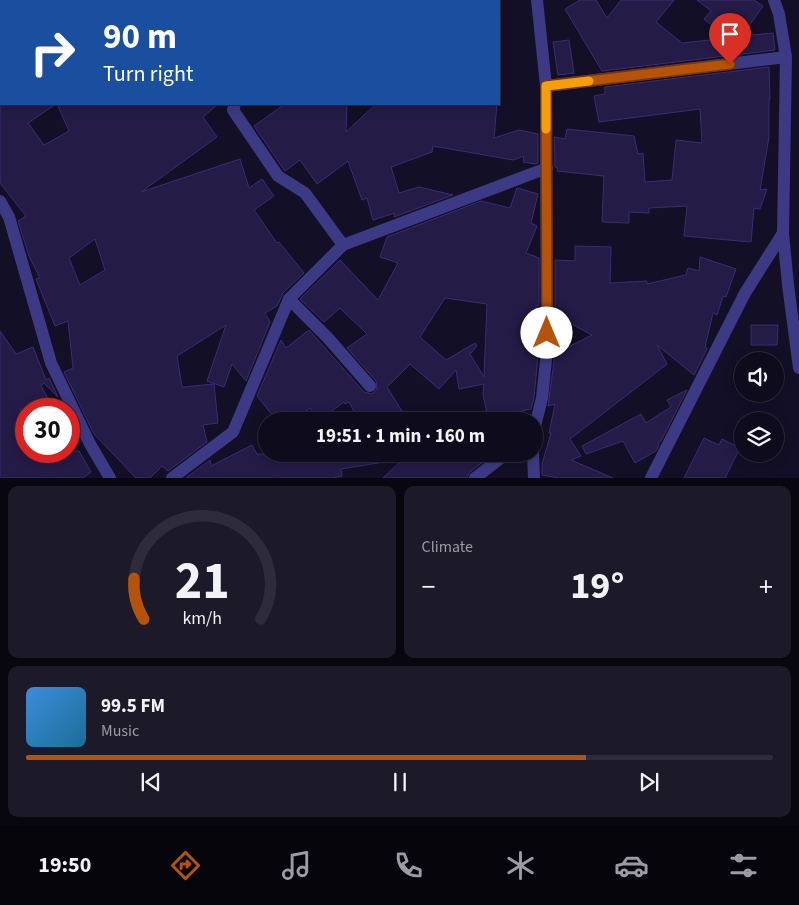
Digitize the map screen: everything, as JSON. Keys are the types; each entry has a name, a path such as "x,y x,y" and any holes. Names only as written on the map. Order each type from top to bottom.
{"street":[{"path":"537,0 546,86 547,168 547,352 542,398 538,412"},
{"path":"774,0 779,14 786,57 783,233 799,368"},
{"path":"546,86 786,57"},
{"path":"235,105 233,110 278,176 305,194 343,245"},
{"path":"172,478 234,432 290,299 343,245 547,168"},
{"path":"0,202 9,218 51,363 90,444 110,478"},
{"path":"651,478 745,293 783,233"},
{"path":"290,299 328,338 370,386"},
{"path":"475,478 496,462"},
{"path":"533,462 534,478"}],"building":[{"path":"580,0 596,0 607,18 621,0 674,0 656,22 682,43 728,38 704,19 711,11 697,0 754,0 763,6 742,36 773,33 775,50 602,71 565,9"},
{"path":"569,40 574,73 558,75 553,42"},
{"path":"769,67 769,137 760,190 767,189 760,209 754,208 751,242 684,236 687,206 649,208 649,213 629,212 629,223 602,222 604,176 557,171 558,168 555,167 554,137 565,139 567,129 634,136 638,154 643,153 645,182 672,180 676,140 702,143 700,109 599,122 594,96 605,94 605,87"},
{"path":"0,105 55,105 28,123 44,145 69,131 57,105 217,105 203,117 217,137 141,192 240,159 249,188 262,179 274,196 254,210 277,243 279,242 304,273 283,293 277,306 265,313 270,322 246,381 232,364 224,387 207,381 226,325 177,356 182,387 214,384 218,423 203,425 207,442 168,471 162,466 150,478 136,478 94,434 80,405 80,398 77,398 64,372 73,368 68,321 55,326 36,279 40,278 29,256 18,221 26,216 0,183","holes":["95,239 105,270 80,285 69,258"]},
{"path":"284,105 347,105 346,132 375,105 497,105 494,138 519,130 538,134 538,163 523,162 524,156 513,160 433,146 432,152 391,167 399,193 419,187 453,195 394,217 395,213 373,220 367,198 362,200 348,161 317,184 300,160 285,171 254,126"},
{"path":"517,188 538,194 531,223 537,226 526,253 539,258 539,306 536,305 538,356 531,409 517,412 487,412 483,394 484,384 459,389 456,370 439,389 410,364 387,387 402,412 354,412 349,402 345,404 344,402 330,412 313,412 310,408 305,412 270,412 257,396 281,340 286,348 309,330 364,392 372,394 377,389 376,381 347,348 367,334 340,308 324,322 300,299 340,260 378,300 398,263 380,257 387,237 481,201 510,208","holes":["445,298 487,304 484,377 470,354 477,346 475,343 446,360 420,337"]},
{"path":"575,246 611,247 610,283 647,281 647,284 686,275 688,268 699,271 700,257 736,269 726,297 723,296 717,315 713,313 705,347 707,348 694,375 657,345 667,364 570,439 581,456 571,460 613,478 559,478 542,475 542,464 551,433 549,433 555,404 548,406 555,354 592,335 555,315 555,260 575,261"},
{"path":"751,325 778,325 777,345 751,345"},
{"path":"0,331 16,354 33,347 46,380 49,378 58,397 44,383 41,386 48,398 15,398 15,463 80,463 80,453 91,472 83,478 0,478"},
{"path":"687,390 661,441 658,443 656,451 635,463 623,441 586,454 582,446 641,414 646,423 671,407 667,400"},
{"path":"704,438 719,445 722,439 734,445 734,460 725,478 684,478"},
{"path":"252,445 258,454 258,462 384,462 341,469 342,476 333,478 186,478 210,460 211,466"},
{"path":"400,462 483,462 470,472 467,478 383,478"}],"slow traffic":[{"path":"546,129 546,86 589,81"}],"route":[{"path":"547,333 546,86 730,64"}]}
